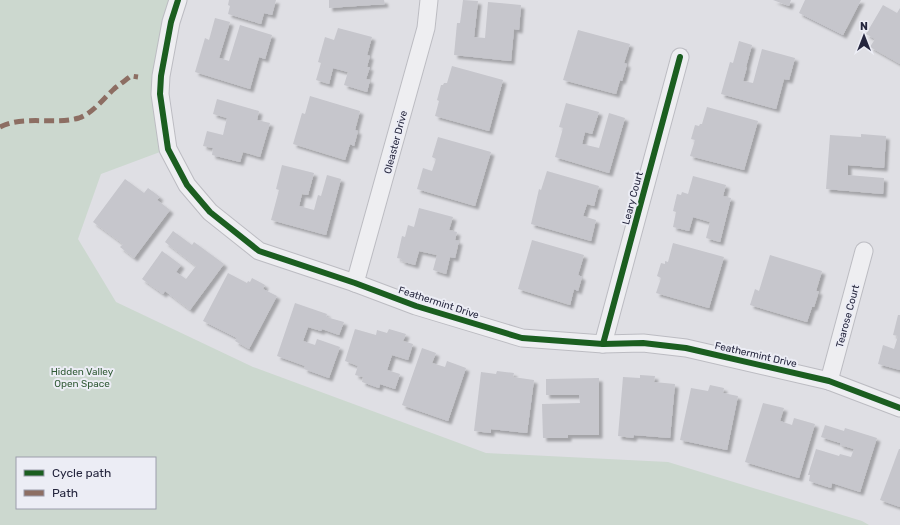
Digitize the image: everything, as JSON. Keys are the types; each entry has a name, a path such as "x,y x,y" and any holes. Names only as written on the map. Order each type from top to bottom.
{"street":[{"name":"Feathermint Drive","path":"178,0 171,22 161,76 160,94 168,149 187,185 210,212 260,251 355,283 416,306 522,338 603,344 643,343 686,348 829,381 900,408"},
{"name":"Oleaster Drive","path":"355,283 426,28 429,0"},
{"name":"Leary Court","path":"603,344 680,57"},
{"name":"Tearose Court","path":"829,381 864,251"}],"green space":[{"name":"Hidden Valley Open Space","path":"0,0 178,0 161,76 168,149 101,174 78,239 116,302 253,367 486,453 668,462 862,521 869,525 0,525"}],"building":[{"path":"229,0 276,0 272,15 264,13 261,24 228,14 230,6 228,5"},
{"path":"329,0 384,0 385,4 329,8"},
{"path":"463,0 478,1 474,37 485,38 488,2 521,5 519,30 514,29 511,61 454,55 457,23 460,23"},
{"path":"773,0 791,0 789,6"},
{"path":"805,0 861,0 843,35 799,13"},
{"path":"883,5 897,13 900,8 900,64 870,47 875,39 866,34"},
{"path":"215,18 230,22 219,58 229,61 240,25 272,35 265,59 259,57 250,89 195,72 205,38 209,40"},
{"path":"338,28 372,37 367,55 370,56 367,67 370,67 366,79 370,80 367,92 344,85 348,72 333,68 329,84 316,80 321,63 318,62 325,37 334,40"},
{"path":"578,30 630,44 624,63 627,64 616,94 563,80"},
{"path":"739,41 752,45 743,81 753,83 762,49 795,58 789,80 784,79 776,109 721,94 730,62 733,63"},
{"path":"452,66 503,80 489,131 435,116 441,85 447,83"},
{"path":"310,96 360,111 355,130 358,131 354,146 350,144 345,160 293,144 302,113 305,114"},
{"path":"217,99 259,111 257,120 270,123 260,157 243,152 240,162 212,155 213,148 203,146 207,131 223,135 227,118 213,114"},
{"path":"566,103 599,112 592,134 585,132 582,144 599,148 609,113 625,118 609,173 555,157 563,128 559,127"},
{"path":"707,107 758,121 744,170 690,156 695,140 691,139 695,125 699,126 702,124"},
{"path":"861,134 886,136 884,168 848,165 848,175 884,178 883,194 826,189 830,135 861,137"},
{"path":"438,137 491,152 475,206 417,189 423,168 432,171 436,159 432,157"},
{"path":"282,165 314,173 308,195 302,194 299,206 314,210 318,195 321,196 327,175 341,179 326,235 271,220 279,190 276,189"},
{"path":"547,171 599,186 594,206 587,204 583,216 596,220 591,241 531,224 539,189 541,190"},
{"path":"693,176 726,185 723,196 731,198 720,242 706,238 710,222 693,217 689,231 673,227 676,212 673,211 677,194 681,195 682,192 688,194"},
{"path":"125,179 144,193 148,188 160,197 157,200 170,210 134,258 120,247 123,244 93,222"},
{"path":"419,208 453,217 449,230 457,232 455,240 459,241 455,258 450,257 446,274 433,270 437,255 419,251 415,265 401,261 402,259 397,258 402,236 405,237 408,225 414,227"},
{"path":"173,231 192,245 194,242 224,264 190,310 165,291 163,294 142,279 162,251 181,265 176,272 186,279 196,266 165,242"},
{"path":"532,240 584,255 578,275 582,277 578,291 574,289 570,305 518,289"},
{"path":"673,243 724,257 709,308 656,293 661,278 657,276 661,263 665,264 665,261 668,262"},
{"path":"770,255 822,271 816,291 819,291 807,322 750,305 755,289 759,291"},
{"path":"228,273 247,283 248,281 250,282 252,278 265,285 263,289 277,296 249,349 235,341 237,338 203,321"},
{"path":"295,303 327,314 326,317 344,322 339,335 322,329 321,331 308,327 303,341 315,345 317,339 340,347 329,378 304,369 305,366 277,356"},
{"path":"898,315 900,315 900,370 878,364 883,345 894,349 898,336 893,335"},
{"path":"355,329 376,335 377,330 387,333 389,329 406,334 403,341 413,344 408,360 392,355 387,370 400,374 395,389 380,384 379,388 362,382 363,377 355,375 358,366 345,361"},
{"path":"422,348 436,353 432,363 445,367 447,361 466,368 448,421 402,405"},
{"path":"497,371 514,373 513,377 534,380 527,433 491,429 491,433 474,431 481,372 496,374"},
{"path":"640,375 655,376 654,382 675,384 670,438 634,435 633,438 618,436 623,377 640,378"},
{"path":"599,378 599,435 568,435 568,438 543,438 542,404 580,403 579,395 546,395 546,379"},
{"path":"710,385 724,388 723,393 738,396 727,450 680,440 691,388 708,391"},
{"path":"763,403 784,408 780,421 792,425 794,418 815,424 799,478 745,462"},
{"path":"825,425 844,431 845,428 877,438 860,492 832,483 831,488 809,481 810,475 808,475 816,449 839,456 840,454 851,457 854,449 821,437"},
{"path":"900,449 900,507 880,500"}],"marked path":[{"path":"0,127 9,123 59,121 79,118 93,109 114,89 131,76 138,77"}],"cycle path":[{"path":"178,0 171,22 161,76 160,94 168,149 187,185 210,212 259,251 355,283 416,306 522,338 603,344 643,343 686,348 829,381 900,408"},
{"path":"603,344 680,57"}]}
